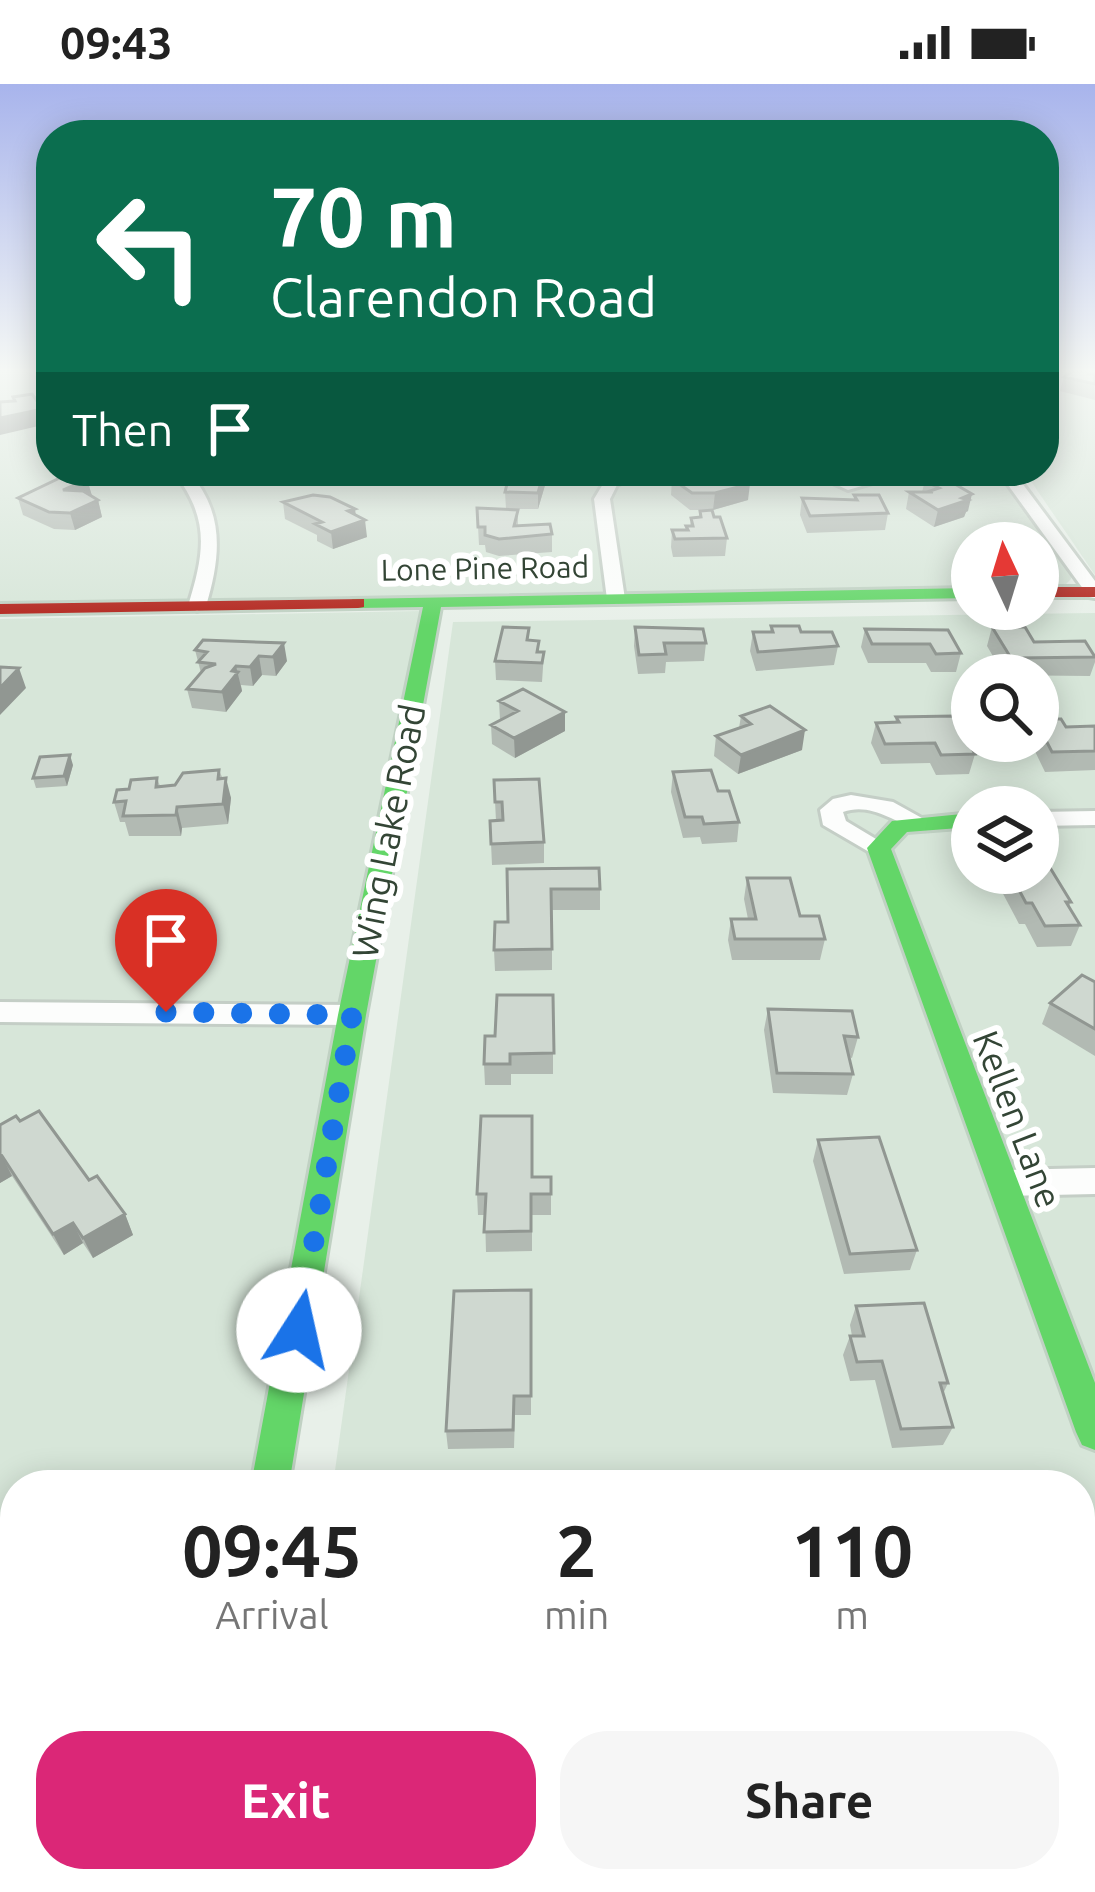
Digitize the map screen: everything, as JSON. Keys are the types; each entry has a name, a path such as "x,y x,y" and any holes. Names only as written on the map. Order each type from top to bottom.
{"street":[{"path":"193,486 202,497 211,526 208,568 197,606"},
{"path":"609,486 602,499 616,599"},
{"path":"1017,486 1095,592"},
{"path":"1059,592 1095,592"},
{"name":"Lone Pine Road","path":"0,609 951,593"},
{"name":"Wing Lake Road","path":"273,1470 352,1015 433,602"},
{"path":"916,822 884,841 844,832 829,818 831,810 847,802 870,803 916,822 951,821"},
{"path":"1059,819 1095,818"},
{"name":"Kellen Lane","path":"884,841 1095,1432"},
{"path":"0,1012 352,1015"},
{"path":"1004,1183 1095,1181"}],"shaded area":[{"path":"0,455 36,455 36,486 1012,486 1037,522 951,522 951,588 0,603"},
{"path":"1059,455 1095,455 1095,575 1034,486 1059,486"},
{"path":"1059,552 1071,569 1065,585 1059,585"},
{"path":"420,611 251,1470 0,1470 0,619"},
{"path":"1095,613 1095,1470 335,1470 453,622 951,615 951,630 1059,630 1059,614"}],"building":[{"path":"43,486 72,486 63,490 83,491 98,500 70,513 49,512 18,498"},
{"path":"506,486 540,486 538,493 505,492"},
{"path":"682,486 742,486 715,493 692,493"},
{"path":"935,486 958,486 972,494 962,498 968,500 938,510 909,492 939,488"},
{"path":"313,495 355,509 348,511 365,520 331,532 315,524 322,522 283,502"},
{"path":"854,495 879,495 888,513 810,516 802,498 857,500"},
{"path":"477,508 518,510 514,526 550,524 552,534 499,539 485,535 485,527 478,527"},
{"path":"712,510 714,517 720,517 727,538 675,539 672,530 688,530 686,526 693,526 691,518"},
{"path":"771,626 832,632 838,646 758,652 753,632 773,632"},
{"path":"503,627 529,628 527,640 539,641 542,663 495,661"},
{"path":"635,627 703,629 706,643 664,643 666,654 639,655"},
{"path":"865,629 948,630 961,653 936,654 930,644 872,644"},
{"path":"994,630 1027,630 1034,642 1085,641 1095,657 1059,654 1009,654"},
{"path":"203,640 284,643 273,657 259,656 250,667 236,666 232,671 238,672 222,692 187,689 205,668 216,664 198,662 207,652 195,650"},
{"path":"0,667 19,668 0,688"},
{"path":"523,689 565,712 514,738 491,725 518,711 499,701"},
{"path":"770,706 805,730 741,755 716,736 751,724 741,716"},
{"path":"951,716 951,755 941,755 935,743 885,744 876,723 899,722 896,717"},
{"path":"1059,719 1066,727 1095,726 1095,751 1059,752"},
{"path":"70,755 64,776 33,778 40,757"},
{"path":"219,770 218,779 226,778 223,804 177,807 176,815 123,816 126,801 114,802 117,790 129,789 131,780 157,778 156,787 175,785 183,773"},
{"path":"711,770 718,791 729,791 739,822 704,824 702,817 685,817 673,772"},
{"path":"539,779 544,842 491,844 490,821 503,820 502,802 495,802 494,780"},
{"path":"599,868 600,889 551,889 552,949 494,950 495,922 508,922 507,869"},
{"path":"747,878 790,878 800,916 819,916 825,939 735,939 731,919 756,919"},
{"path":"1059,882 1080,925 1045,926 1032,903 1026,903 1021,894 1059,894"},
{"path":"1082,975 1095,982 1095,1029 1050,1003"},
{"path":"497,995 553,995 554,1053 510,1054 510,1064 484,1064 485,1036 495,1036"},
{"path":"768,1009 852,1011 858,1037 844,1036 853,1074 777,1073"},
{"path":"39,1111 89,1180 97,1176 125,1214 83,1238 73,1223 53,1234 0,1157 0,1125"},
{"path":"481,1116 532,1116 532,1177 551,1177 551,1194 531,1194 531,1231 484,1232 486,1194 477,1194"},
{"path":"879,1137 917,1250 850,1254 818,1140"},
{"path":"531,1290 531,1396 514,1396 513,1430 446,1431 454,1291"},
{"path":"924,1303 948,1383 940,1383 953,1427 901,1429 882,1361 857,1362 850,1336 864,1336 856,1306"}],"traffic: fast":[{"path":"358,603 951,593"},
{"path":"273,1470 352,1015 433,602"},
{"path":"951,822 900,826 879,848 1095,1432"}],"traffic: jam":[{"path":"1059,592 1095,592"},
{"path":"0,609 358,603"}],"route":[{"path":"166,1012 352,1015 299,1330"}]}
